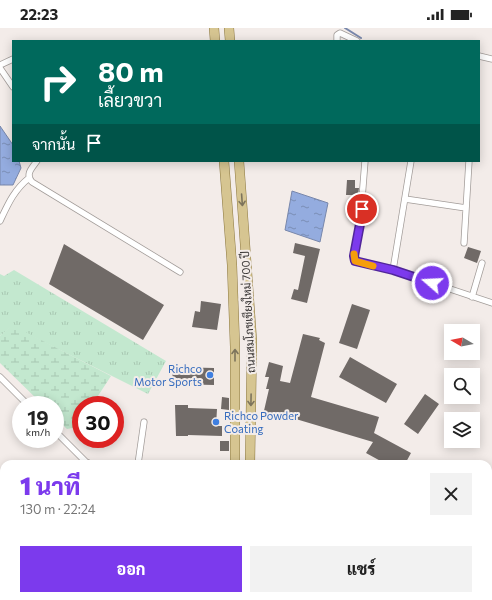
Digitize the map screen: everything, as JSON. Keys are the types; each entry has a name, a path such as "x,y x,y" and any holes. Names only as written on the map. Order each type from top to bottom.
{"main road":[{"path":"214,28 215,40"},
{"path":"230,28 230,40"},
{"name":"ถนนสมโภชเชียงใหม่ 700 ปี","path":"224,162 232,265 235,347 235,460"},
{"name":"ถนนสมโภชเชียงใหม่ 700 ปี","path":"239,162 252,341 250,460"}],"street":[{"path":"337,40 337,35 340,33 355,40"},
{"path":"480,56 492,59"},
{"path":"12,60 0,67 12,85"},
{"path":"37,162 31,168 29,173 30,180 36,186 180,272"},
{"path":"365,162 360,224 354,256 355,261 393,270 492,303"},
{"path":"393,270 411,162"},
{"path":"464,243 468,162"},
{"path":"0,221 14,192 29,178"},
{"path":"405,199 466,208"},
{"path":"472,297 482,263"},
{"path":"0,377 19,396"},
{"path":"139,460 144,422"},
{"path":"64,440 84,460"}],"green space":[{"path":"14,270 166,361 148,394 12,326 0,336 0,274 4,276"},
{"path":"12,325 111,376 98,396 72,396 72,428 67,429 64,426 64,396 34,396 0,363 0,336"}],"water":[{"path":"0,126 12,144 12,162 19,162 21,168 13,185 0,185"},
{"path":"292,191 328,203 320,242 285,230"}],"building":[{"path":"347,180 355,180 355,188 359,188 358,195 346,195"},
{"path":"295,243 320,249 307,303 291,299 294,289 298,290 305,256 293,253"},
{"path":"64,244 164,305 143,340 49,284"},
{"path":"468,247 481,251 477,263 464,258"},
{"path":"201,301 221,304 217,330 192,327 195,311 200,312"},
{"path":"352,304 370,310 357,349 339,343"},
{"path":"303,334 320,338 319,340 325,343 311,397 379,417 374,433 411,453 407,460 379,460 366,453 373,442 279,414 278,418 263,415 269,389 266,389 269,377 265,377 269,362 283,366 280,381 290,383"},
{"path":"350,357 397,384 386,403 339,377"},
{"path":"173,367 214,368 214,385 172,384"},
{"path":"425,394 439,404 418,434 404,424"},
{"path":"222,397 229,398 229,410 221,409"},
{"path":"175,405 188,405 188,408 217,409 216,426 222,426 222,436 176,436"},
{"path":"220,441 229,441 229,451 220,451"}],"waterway":[{"path":"345,28 361,38"}],"slow traffic":[{"path":"354,254 355,261 373,266"}],"place":[{"name":"Richco Motor Sports","path":"210,375"},
{"name":"Richco Powder Coating","path":"216,422"}],"route":[{"path":"362,209 354,256 355,261 393,270 432,283"}]}
